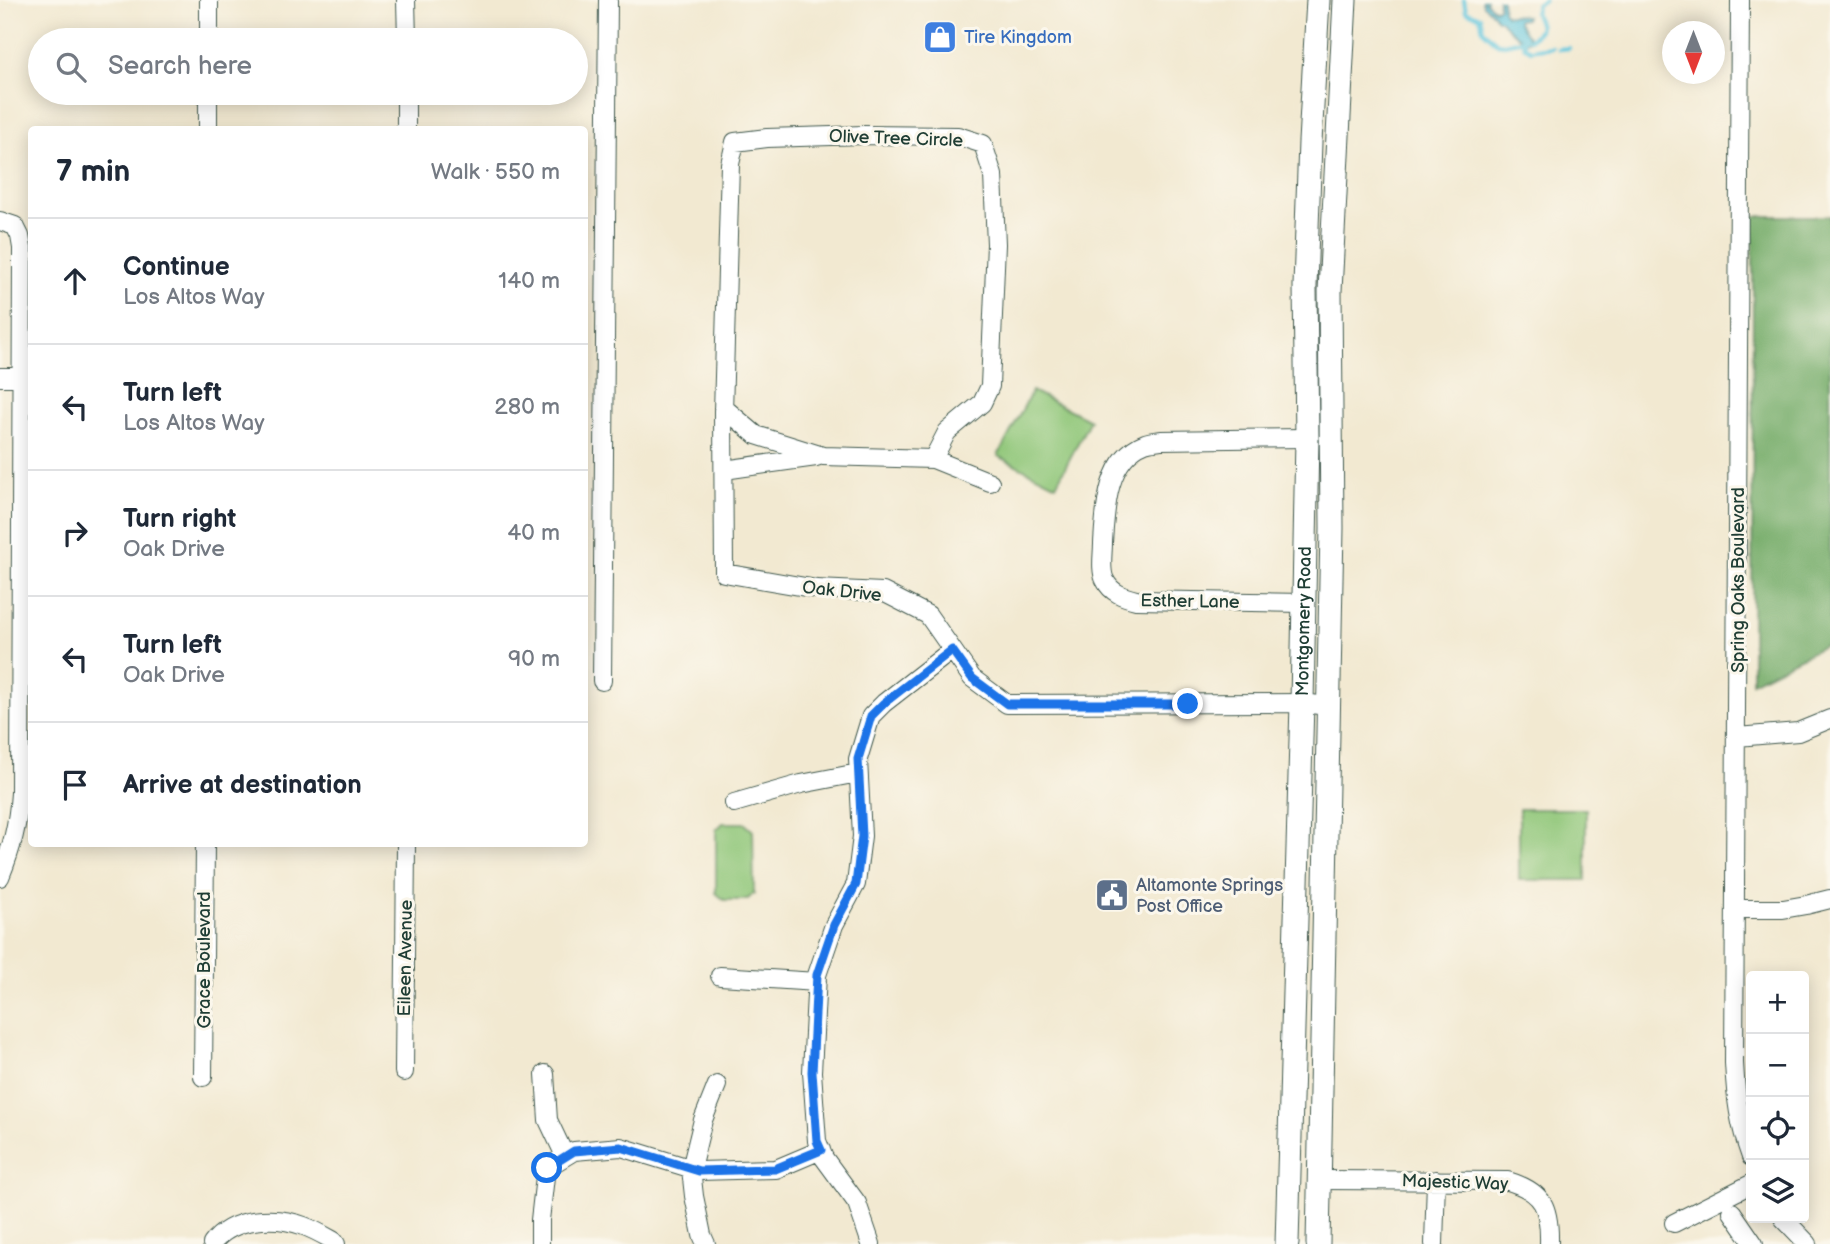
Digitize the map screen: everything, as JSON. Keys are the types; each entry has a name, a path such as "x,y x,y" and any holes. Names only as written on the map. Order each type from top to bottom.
{"main road":[{"name":"Montgomery Road","path":"1287,1244 1307,438 1305,286 1318,0"},
{"name":"Montgomery Road","path":"1318,1244 1332,528 1330,291 1345,0"},
{"path":"1307,438 1320,453 1325,470 1325,500 1332,528"},
{"path":"1294,964 1323,983"}],"street":[{"path":"208,28 209,0"},
{"path":"407,0 407,28"},
{"path":"602,681 608,0"},
{"name":"Spring Oaks Boulevard","path":"1740,0 1734,1063 1736,1100 1746,1143"},
{"path":"208,105 208,126"},
{"path":"406,105 406,126"},
{"name":"Olive Tree Circle","path":"724,470 723,407 730,164 735,142 767,138 958,136 983,144 993,175 996,244 990,386 982,403 947,432 933,459"},
{"path":"0,220 15,226 22,248 26,691 18,821 0,877"},
{"path":"0,377 22,377"},
{"path":"723,407 756,435 823,456"},
{"name":"Esther Lane","path":"1303,603 1136,600 1122,597 1112,590 1105,580 1102,568 1109,492 1115,474 1129,453 1145,443 1161,440 1307,438"},
{"path":"724,470 823,456 933,459 990,482"},
{"name":"Oak Drive","path":"724,470 724,573 817,589 883,592 928,615 972,678 1007,704 1302,703 1328,706"},
{"path":"871,1244 858,1203 824,1158 817,1141 812,1072 817,975 834,925 856,884 862,836 858,759 871,716 952,650"},
{"path":"1737,737 1798,732 1830,719"},
{"path":"734,803 801,784 858,773"},
{"name":"Grace Boulevard","path":"203,1077 205,847"},
{"name":"Eileen Avenue","path":"404,1072 406,847"},
{"path":"1735,909 1783,909 1830,899"},
{"path":"720,976 817,982"},
{"path":"545,1074 548,1120 565,1156"},
{"path":"706,1244 694,1196 691,1169 703,1120 718,1085"},
{"path":"540,1244 540,1220 547,1168 574,1151 621,1147 699,1171 775,1169 821,1150"},
{"name":"Majestic Way","path":"1319,1180 1508,1181 1526,1187 1538,1197 1547,1211 1549,1244"},
{"path":"1434,1244 1436,1180"},
{"path":"1674,1223 1729,1204 1746,1189"},
{"path":"1729,1204 1754,1244"},
{"path":"212,1244 218,1235 244,1222 274,1220 304,1226 336,1244"},
{"path":"1788,1223 1808,1244"}],"green space":[{"path":"1753,216 1830,216 1830,643 1752,682"},
{"path":"1032,391 1090,420 1056,485 998,456"},
{"path":"1519,809 1586,809 1586,880 1519,880"},
{"path":"723,823 744,823 753,831 754,893 747,900 724,900 716,893 716,830"}],"water":[{"path":"1482,0 1487,0 1492,8 1496,9 1499,7 1498,0 1502,0 1506,15 1526,16 1518,22 1530,39 1525,43 1483,5"}],"waterway":[{"path":"1464,0 1466,11 1480,17 1483,30 1497,43 1523,40 1524,46 1531,50"},
{"path":"1530,39 1540,28 1535,14 1537,5 1544,0"},
{"path":"1535,49 1552,47"},
{"path":"1559,49 1569,48"}],"place":[{"name":"Tire Kingdom","path":"940,37"},
{"name":"Altamonte Springs Post Office","path":"1112,895"}],"route":[{"path":"547,1168 574,1151 621,1147 699,1171 775,1169 821,1150 817,1141 812,1072 817,975 834,925 856,884 862,836 858,759 871,716 952,650 972,678 1007,704 1188,704"}]}
